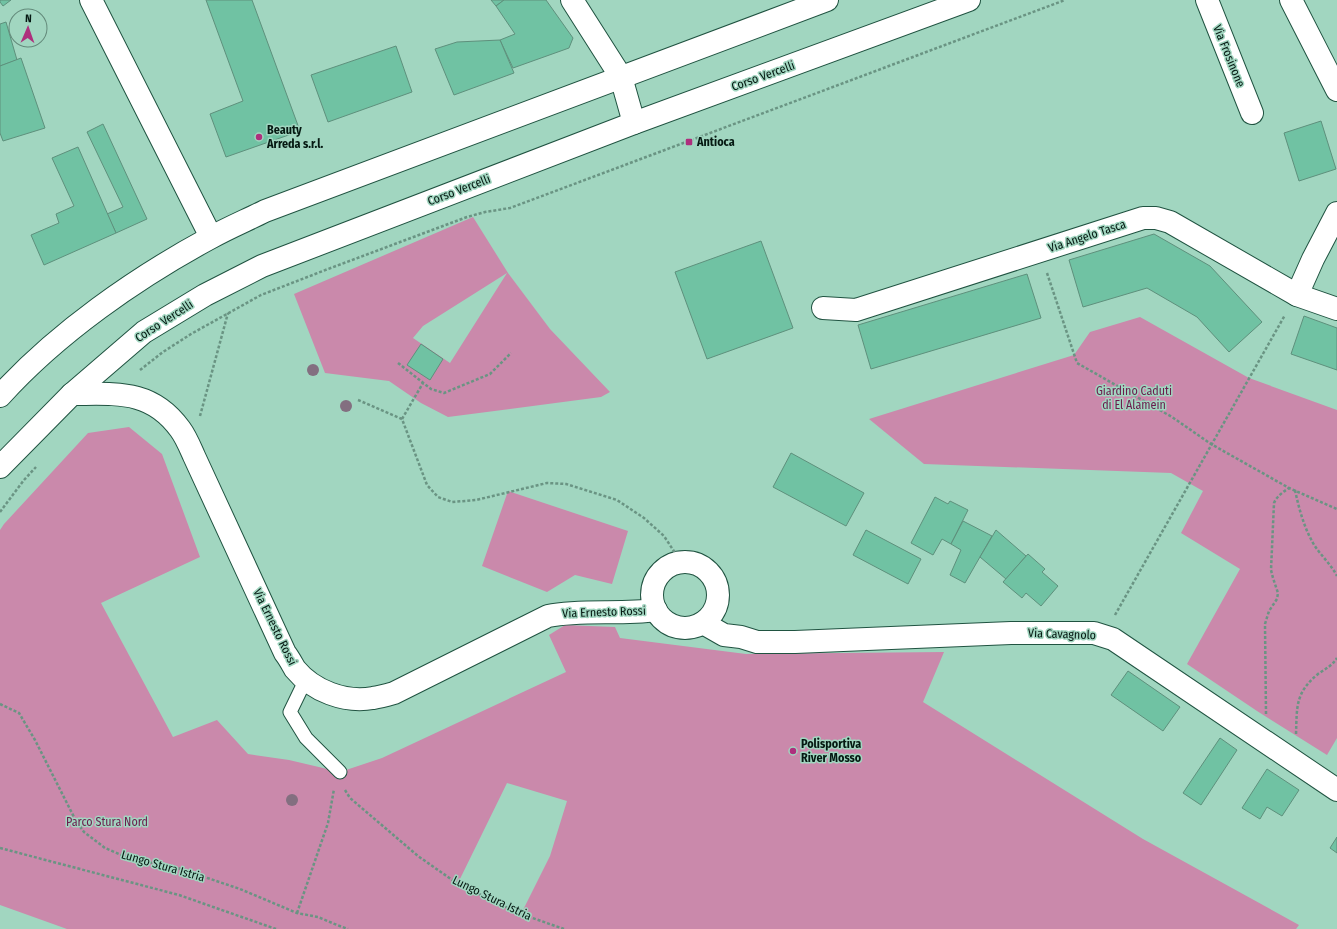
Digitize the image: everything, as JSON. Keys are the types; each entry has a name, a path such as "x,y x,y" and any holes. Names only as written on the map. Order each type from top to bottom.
{"street":[{"path":"91,0 211,237"},
{"path":"572,0 622,77 634,123"},
{"path":"0,396 16,378 80,322 142,278 211,237 265,211 827,0"},
{"name":"Corso Vercelli","path":"0,467 72,394 144,332 204,295 262,266 634,123 970,0"},
{"name":"Via Frosinone","path":"1207,0 1252,113"},
{"path":"1291,0 1337,90"},
{"path":"1297,295 1313,259 1337,213"},
{"name":"Via Angelo Tasca","path":"823,308 856,310 1143,218 1156,218 1170,222 1297,295 1337,309"},
{"name":"Via Ernesto Rossi","path":"72,394 121,394 140,398 155,405 180,429 191,449 285,653 296,669 306,679 318,688 335,696 354,699 373,698 394,693 548,616 564,612 633,613 656,610"},
{"path":"681,562 692,562 702,566 716,583 718,593 717,604 709,618 703,623 692,627 682,628 671,625 662,619 652,600 652,590 656,579 662,571 671,565 681,562"},
{"path":"717,604 724,615 737,629 741,637"},
{"name":"Via Cavagnolo","path":"703,623 724,635 741,637 757,642 795,642 1011,633 1104,635 1113,639 1337,790"}],"lane":[{"path":"306,679 290,712 306,738 340,772"}],"path":[{"path":"135,373 163,352 261,295 444,225 485,212 510,208 1065,0"},
{"path":"1040,252 1077,363 1172,417 1211,444 1289,488 1337,509"},
{"path":"1104,635 1211,444 1297,295"},
{"path":"191,449 228,313"},
{"path":"398,363 431,389 444,393 490,374 511,354"},
{"path":"402,419 423,383"},
{"path":"358,400 402,419 427,485 438,497 452,502 476,500 547,483 566,484 617,500 644,518 664,536 681,562"},
{"path":"0,512 24,480 37,466"},
{"path":"1265,742 1265,624 1269,611 1277,599 1278,593 1271,570 1274,503 1280,495 1289,488"},
{"path":"1295,490 1305,526 1314,544 1337,576"},
{"path":"1295,763 1297,704 1307,684 1330,666 1337,658"},
{"name":"Lungo Stura Istria","path":"0,704 18,714 35,740 76,821 84,832 105,848 133,860 172,866 240,889 297,913 318,917 337,926 348,929"},
{"path":"297,913 328,823 334,786 340,772"},
{"name":"Lungo Stura Istria","path":"340,772 342,786 350,798 418,856 458,884 521,914 564,929"},
{"name":"Lungo Stura Istria","path":"0,848 179,895 276,929"}],"green space":[{"path":"473,217 508,273 550,329 610,392 601,397 448,417 421,403 389,381 325,373 294,294","holes":["507,273 450,363 413,338 423,326"]},
{"name":"Giardino Caduti di El Alamein","path":"1140,317 1249,378 1337,410 1337,738 1327,755 1257,711 1187,664 1240,569 1181,533 1203,491 1171,473 924,464 869,419 1074,355 1090,332"},
{"name":"Parco Stura Nord","path":"129,427 162,454 200,557 101,603 173,737 217,720 248,754 289,760 340,772 382,758 566,672 549,635 565,625 615,627 620,638 746,654 944,652 923,702 1143,839 1299,925 1296,929 67,929 0,905 0,530 88,433","holes":["507,783 567,801 550,856 521,914 458,883"]},
{"path":"508,491 628,531 612,584 575,575 547,592 482,566"}],"building":[{"path":"0,0 11,0 3,6"},
{"path":"206,0 252,0 300,131 226,157 210,114 243,101"},
{"path":"491,0 504,0 496,6"},
{"path":"504,0 546,0 573,38 569,48 513,68 500,40 515,34 496,6"},
{"path":"6,22 8,29 8,48 14,48 17,60 0,66 0,24"},
{"path":"500,40 514,73 454,95 435,49 457,42"},
{"path":"396,46 412,92 328,122 311,75"},
{"path":"21,58 45,128 3,141 0,133 0,66"},
{"path":"1321,121 1336,169 1299,181 1284,133"},
{"path":"103,124 147,219 116,233 107,214 123,207 87,132"},
{"path":"78,147 116,233 44,265 31,235 59,223 56,214 74,206 52,158"},
{"path":"1154,234 1210,266 1262,322 1229,352 1197,317 1147,288 1083,307 1069,260"},
{"path":"761,241 793,328 707,359 675,272"},
{"path":"1027,274 1041,318 871,369 858,325"},
{"path":"1304,316 1337,328 1337,370 1291,354"},
{"path":"421,344 443,359 430,380 407,365"},
{"path":"791,453 864,493 846,526 773,487"},
{"path":"935,497 948,504 950,501 968,510 951,544 942,539 933,555 911,543"},
{"path":"963,521 992,536 965,583 950,575 961,550 951,544"},
{"path":"866,530 921,559 908,584 853,555"},
{"path":"996,530 1026,556 1006,579 980,557"},
{"path":"1028,554 1045,569 1042,572 1058,586 1041,606 1026,593 1022,598 1003,582"},
{"path":"1128,671 1180,707 1163,731 1111,695"},
{"path":"1220,738 1237,750 1201,805 1183,793"},
{"path":"1267,769 1299,790 1282,816 1267,807 1260,819 1242,808"},
{"path":"1337,837 1337,853 1330,848"}],"place":[{"name":"Beauty Arreda s.r.l.","path":"259,137"},
{"name":"Antioca","path":"689,142"},
{"name":"Polisportiva River Mosso","path":"793,751"}]}
